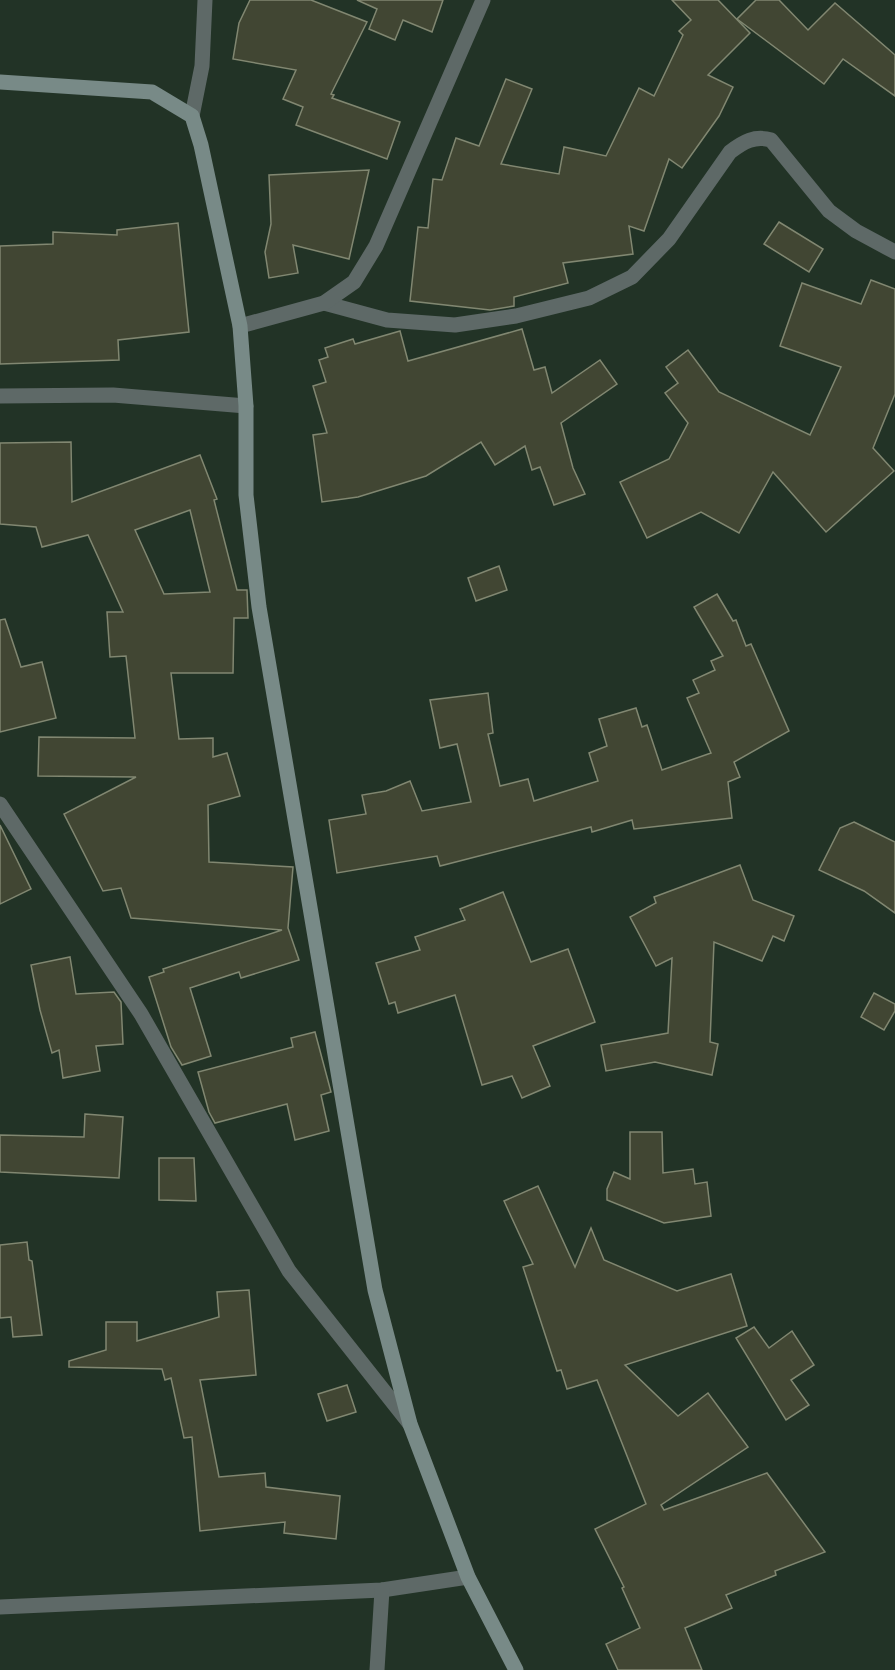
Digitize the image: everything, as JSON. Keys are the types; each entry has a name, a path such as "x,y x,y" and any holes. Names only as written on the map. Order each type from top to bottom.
{"main road":[{"path":"0,82 152,92 192,116 201,145 240,326 246,406 246,495 259,607 375,1290 410,1424 468,1577 516,1670"}],"street":[{"path":"192,116 202,66 205,0"},
{"path":"240,326 324,303 354,282 376,246 483,0"},
{"path":"324,303 387,320 455,325 516,316 589,298 632,277 669,239 730,152 744,141 762,137 771,140 830,211 856,231 895,252"},
{"path":"0,396 113,395 246,406"},
{"path":"0,804 141,1014 290,1270 410,1424"},
{"path":"0,1607 382,1590 468,1577"},
{"path":"377,1670 382,1590"}],"building":[{"path":"250,0 311,0 367,22 331,94 334,95 332,98 400,122 387,159 296,125 303,107 283,99 296,70 233,59 239,23"},
{"path":"357,0 443,0 432,32 403,20 395,40 369,29 377,9"},
{"path":"672,0 718,0 750,33 708,75 733,87 719,116 682,168 669,159 644,231 629,226 633,254 563,263 568,283 514,297 514,306 490,310 410,301 418,227 428,228 433,179 442,180 456,138 479,146 506,79 532,89 501,164 559,174 564,147 606,156 639,88 654,96 683,35 679,31 691,20"},
{"path":"756,0 779,0 808,30 835,3 895,55 895,96 843,59 824,84 737,19"},
{"path":"369,170 349,259 293,245 298,273 269,278 265,252 271,224 269,175"},
{"path":"779,222 823,249 809,272 764,244"},
{"path":"178,223 189,332 118,340 119,360 0,364 0,246 53,244 53,232 117,235 117,230"},
{"path":"871,280 895,289 895,394 873,448 894,471 826,532 773,472 739,533 701,512 647,538 620,482 669,459 688,423 665,393 678,383 666,367 688,350 719,392 810,435 841,367 780,346 802,283 861,304"},
{"path":"522,329 534,370 545,367 552,393 600,360 617,384 561,423 573,468 585,494 554,505 540,467 532,470 525,446 495,465 481,442 426,476 358,497 322,502 313,435 327,433 313,386 326,382 319,360 328,357 325,348 353,339 355,344 400,331 408,361"},
{"path":"71,442 72,502 200,455 217,499 214,500 237,590 247,590 248,618 234,618 233,673 171,673 179,739 213,738 213,757 227,753 240,796 208,805 209,862 293,867 288,928 299,960 241,978 239,972 190,988 211,1056 182,1065 171,1047 149,977 164,972 163,969 282,930 131,918 121,888 103,891 64,814 136,777 38,776 39,737 135,738 126,656 110,657 107,612 123,612 88,535 42,547 36,527 0,524 0,443","holes":["190,510 210,592 164,594 135,530"]},
{"path":"499,566 507,590 476,601 468,578"},
{"path":"717,594 733,621 736,620 746,646 751,644 789,731 734,762 740,777 728,782 732,818 634,829 632,820 592,832 591,827 440,866 437,856 337,873 329,820 366,814 362,795 386,791 410,781 422,811 471,802 457,744 440,748 430,700 488,693 493,733 488,734 500,786 528,779 534,801 598,781 589,753 607,746 599,719 636,708 642,727 647,725 662,770 711,753 687,698 699,693 693,680 715,670 711,661 723,656 694,607"},
{"path":"5,619 21,667 42,662 56,718 0,732 0,620"},
{"path":"854,822 895,842 895,913 864,891 819,870 840,828"},
{"path":"0,825 31,889 0,904"},
{"path":"740,865 753,900 794,916 784,941 773,936 762,961 714,942 710,1042 718,1044 712,1075 655,1062 606,1071 601,1045 668,1033 672,958 656,966 630,917 656,903 654,897"},
{"path":"503,892 531,962 568,949 595,1022 533,1046 550,1086 522,1098 512,1076 482,1085 455,995 398,1013 395,1002 389,1004 376,963 420,950 415,937 465,920 460,909"},
{"path":"70,957 76,994 114,992 121,1002 123,1044 96,1046 100,1071 63,1078 59,1050 52,1053 31,965"},
{"path":"874,993 895,1004 895,1011 884,1030 861,1017"},
{"path":"315,1032 331,1092 321,1095 329,1131 295,1140 287,1104 215,1123 209,1112 198,1072 293,1047 291,1038"},
{"path":"85,1114 123,1117 119,1178 0,1172 0,1135 84,1137"},
{"path":"630,1132 662,1132 663,1173 693,1169 695,1184 707,1182 711,1216 664,1223 607,1200 607,1189 614,1172 630,1179"},
{"path":"159,1158 194,1158 196,1201 159,1200"},
{"path":"538,1186 575,1267 591,1228 604,1260 677,1291 731,1274 747,1326 625,1365 678,1416 708,1393 748,1447 661,1505 664,1510 767,1473 825,1552 775,1571 776,1575 726,1595 732,1608 685,1628 702,1670 618,1670 606,1644 640,1628 622,1588 624,1587 595,1529 646,1504 597,1380 567,1389 561,1370 557,1371 523,1267 533,1264 504,1201"},
{"path":"27,1242 29,1260 32,1261 42,1335 13,1337 11,1317 0,1318 0,1245"},
{"path":"249,1290 256,1375 200,1380 219,1477 265,1473 266,1487 340,1496 336,1539 284,1533 285,1522 200,1531 192,1437 184,1438 171,1378 165,1380 162,1369 69,1367 69,1361 106,1350 106,1322 137,1322 137,1341 219,1317 217,1292"},
{"path":"754,1327 769,1348 792,1331 814,1365 791,1380 809,1405 786,1420 736,1338"},
{"path":"347,1385 356,1412 327,1421 318,1394"}]}
